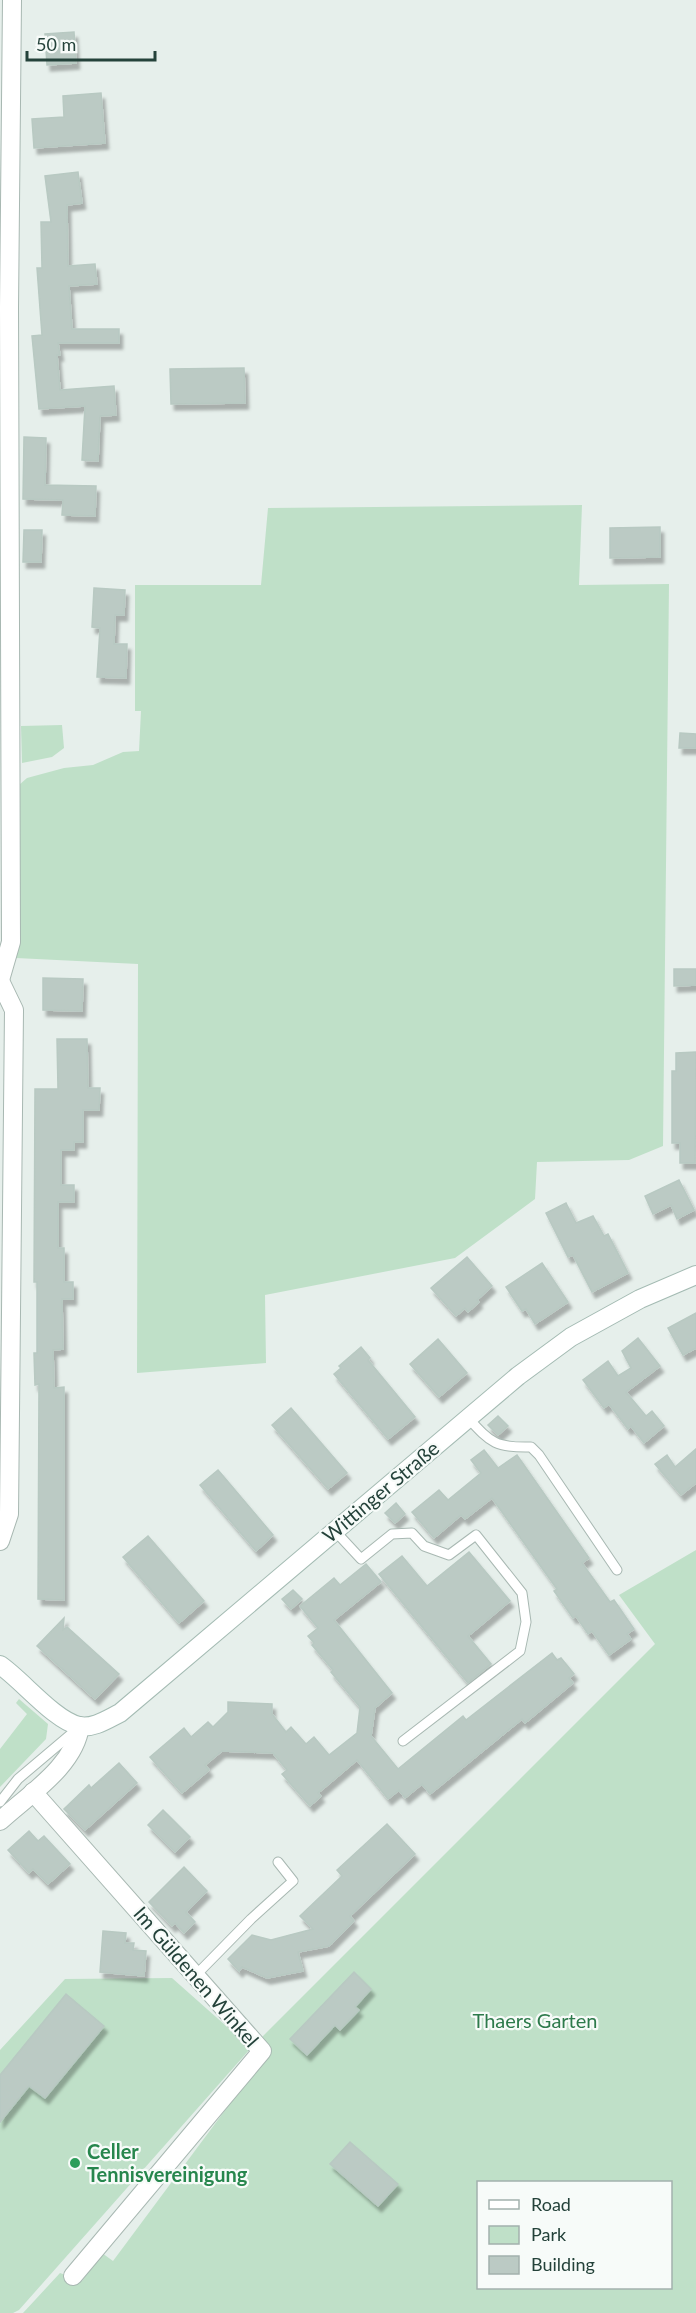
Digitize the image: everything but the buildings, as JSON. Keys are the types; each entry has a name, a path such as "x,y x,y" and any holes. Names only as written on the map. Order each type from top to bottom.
{"street":[{"path":"0,1541 9,1514 14,1010 0,980 11,942 9,308 12,0"},
{"name":"Wittinger Straße","path":"80,1726 99,1724 120,1713 518,1376 571,1337 640,1299 696,1275"},
{"path":"0,1665 60,1718 80,1726 79,1738 66,1761 0,1821"},
{"name":"Im Güldenen Winkel","path":"33,1791 262,2051 73,2276"}],"lane":[{"path":"468,1418 490,1442 514,1448 531,1447 539,1455 617,1570"},
{"path":"335,1531 361,1559 392,1534 412,1533 424,1546 449,1555 476,1535 522,1593 526,1622 520,1651 403,1741"},
{"name":"Wittinger Straße","path":"0,1802 18,1779 80,1726"},
{"path":"196,1975 251,1919 293,1881 278,1862"}],"green space":[{"path":"582,505 579,585 669,584 663,1146 629,1160 537,1162 535,1199 455,1258 265,1295 266,1363 137,1373 138,964 16,958 19,785 27,778 64,768 93,765 123,752 139,751 141,711 135,711 135,585 261,585 268,508"},
{"path":"62,725 64,748 52,757 22,763 21,726"},
{"name":"Thaers Garten","path":"696,1550 696,2313 23,2313 60,2273 82,2281 102,2253 113,2261 252,2074 250,2049 19,2310 13,2313 0,2313 0,2050 65,1979 172,1978 251,2048 655,1644 619,1595"},
{"path":"19,1699 48,1724 46,1739 0,1787 0,1749 27,1714 16,1703"}],"place":[{"name":"Celler Tennisvereinigung","path":"75,2163"}]}
